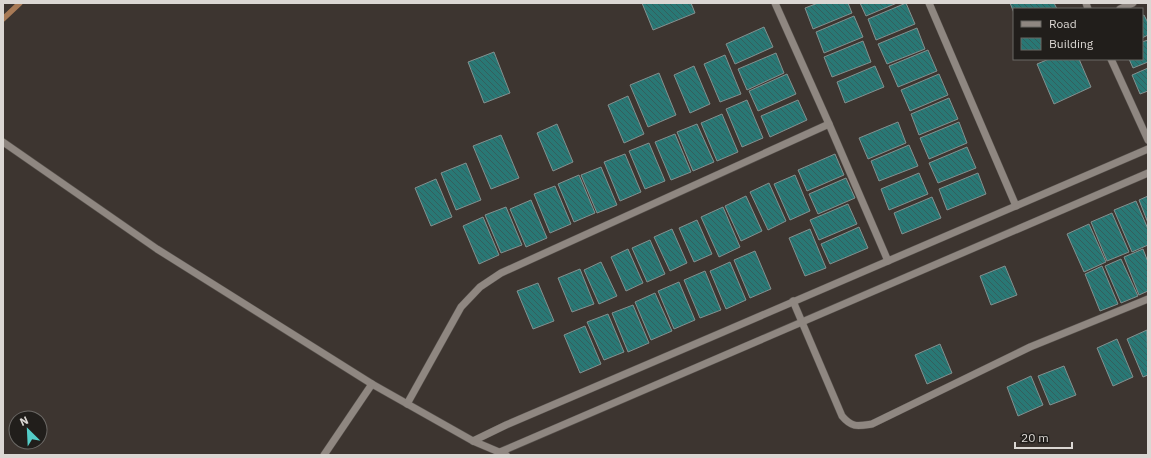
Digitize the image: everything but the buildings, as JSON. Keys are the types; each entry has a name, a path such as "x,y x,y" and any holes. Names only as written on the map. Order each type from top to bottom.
{"street":[{"path":"774,3 829,124 888,261"},
{"path":"929,3 1016,206"},
{"path":"1122,8 1133,3"},
{"path":"1111,60 1148,140"},
{"path":"407,404 461,307 480,287 501,273 829,124"},
{"path":"3,142 157,248 372,384 473,441 503,454 801,322 1148,173"},
{"path":"473,441 506,425 1148,149"},
{"path":"793,301 842,416 848,423 859,426 872,424 1030,347 1148,299"},
{"path":"324,455 372,384"}],"waterway":[{"path":"3,19 20,3"}]}
